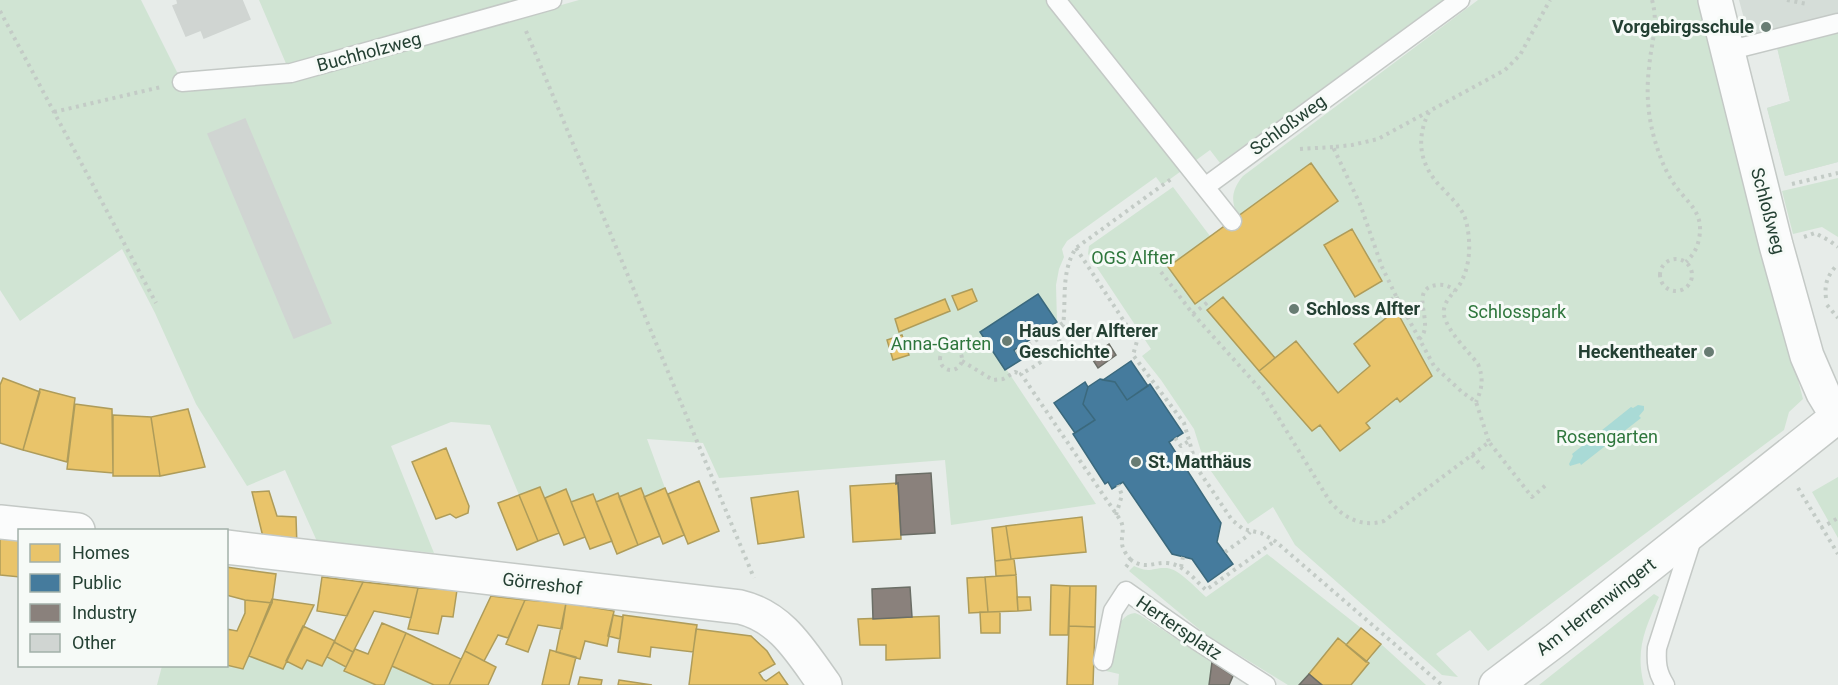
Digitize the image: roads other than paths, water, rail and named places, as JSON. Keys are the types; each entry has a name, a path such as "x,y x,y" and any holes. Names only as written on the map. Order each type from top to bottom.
{"street":[{"name":"Schloßweg","path":"1714,0 1803,345 1814,374 1838,416"},
{"name":"Am Herrenwingert","path":"1496,685 1838,416"},
{"path":"0,522 61,529"},
{"name":"Görreshof","path":"228,548 732,605 759,612 772,620 825,685"}],"lane":[{"name":"Buchholzweg","path":"182,82 291,74 552,0"},
{"path":"1056,0 1232,221"},
{"name":"Schloßweg","path":"1204,187 1460,0"},
{"path":"1727,51 1838,23"},
{"name":"Am Herrenwingert","path":"1665,685 1659,676 1656,664 1657,648 1695,530"},
{"name":"Hertersplatz","path":"1103,661 1113,610 1126,591 1266,685"}],"water":[{"path":"1644,406 1639,416 1641,418 1581,465 1580,463 1570,466 1572,454 1631,407"}],"place":[{"name":"Vorgebirgsschule","path":"1766,27"},
{"name":"Schloss Alfter","path":"1294,309"},
{"name":"Haus der Alfterer Geschichte","path":"1007,341"},
{"name":"Heckentheater","path":"1709,352"},
{"name":"St. Matthäus","path":"1136,462"}],"park label":[{"name":"OGS Alfter","path":"1133,258"},
{"name":"Schlosspark","path":"1517,312"},
{"name":"Anna-Garten","path":"941,344"},
{"name":"Rosengarten","path":"1607,437"}]}
